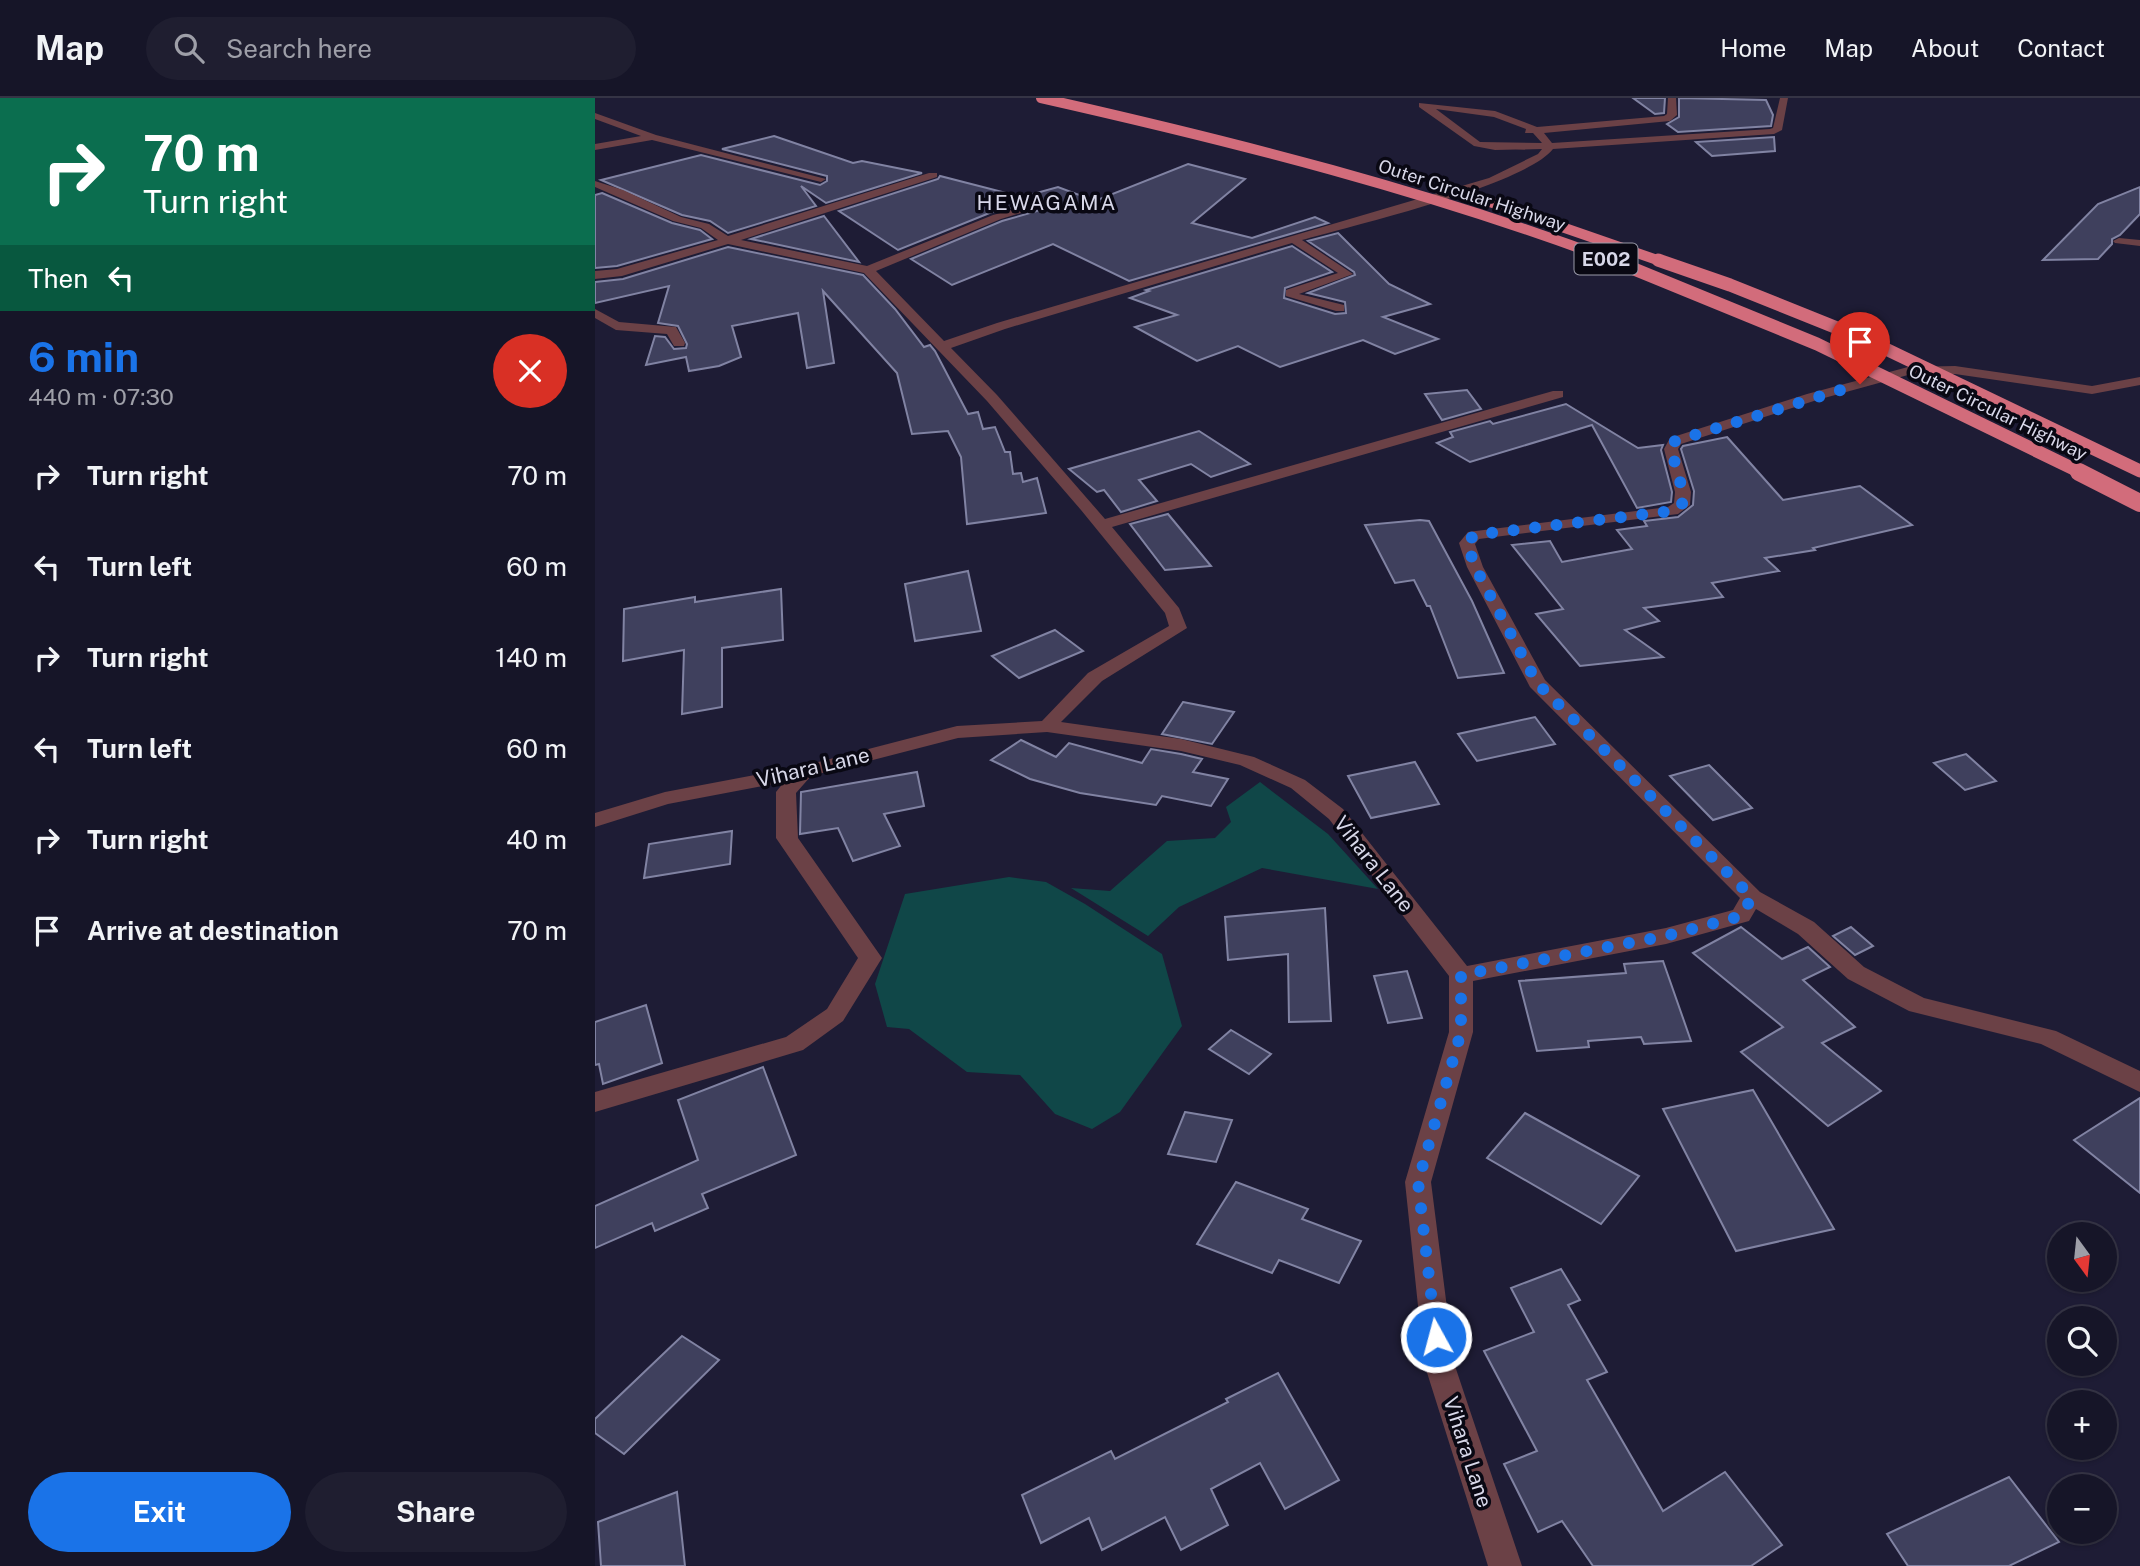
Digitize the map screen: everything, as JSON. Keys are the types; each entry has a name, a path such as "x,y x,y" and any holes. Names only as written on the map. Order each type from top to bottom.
{"highway":[{"name":"Outer Circular Highway","path":"1041,98 1244,144 1373,180 1624,265 1818,344 1969,416 2140,503"},
{"path":"1093,98 1213,125"},
{"name":"Outer Circular Highway","path":"1431,183 1646,254 1842,330 2140,471"}],"street":[{"path":"1510,133 1667,119 1672,115 1672,98"},
{"path":"1419,101 1469,136 1477,145 1550,146 1771,132 1777,130 1784,98"},
{"path":"1419,101 1487,113 1537,131 1550,146"},
{"path":"595,116 653,137 821,179"},
{"path":"1469,136 1483,135"},
{"path":"595,147 653,137"},
{"path":"944,346 1001,326 1493,180 1542,156 1550,146"},
{"path":"595,275 618,273 933,176"},
{"path":"595,184 677,219 705,226 726,240 868,270 944,346 1102,525 1173,612 1178,628 1095,677 1047,726"},
{"path":"868,270 997,217 1053,200"},
{"path":"1293,239 1347,274 1290,293 1340,308"},
{"path":"2119,241 2140,243"},
{"path":"596,315 616,326 671,330 679,343"},
{"path":"2140,381 2092,390 1955,370 1908,371 1812,397 1675,441 1671,449 1683,492 1682,505 1672,511 1474,535 1467,543 1475,567 1537,683 1752,897 1807,928 1856,973 1917,1006 2047,1037 2140,1082"},
{"path":"1102,525 1558,394"},
{"name":"Vihara Lane","path":"595,820 665,797 804,772 957,732 1047,726 1181,745 1247,761 1298,784 1336,814 1461,975 1461,1032 1418,1182 1439,1363 1505,1566"},
{"path":"595,1102 794,1044 835,1015 870,958 787,838 786,792 804,772"},
{"path":"1461,975 1666,936 1741,916 1752,897"}],"shaded area":[{"path":"1260,782 1328,834 1378,889 1262,868 1179,907 1148,936 1071,888 1110,891 1167,841 1215,838 1231,822 1226,807"},
{"path":"1009,877 1046,882 1162,954 1182,1026 1120,1112 1092,1129 1055,1114 1020,1075 967,1072 909,1029 887,1027 875,984 905,894"}],"building":[{"path":"1633,98 1665,98 1664,113 1655,114"},
{"path":"1679,98 1766,100 1773,115 1771,126 1678,132 1667,124 1679,117"},
{"path":"774,136 853,163 862,161 922,173 826,203 801,186 816,206 728,233 710,221 682,215 601,180 701,155 820,185 827,181 827,176 722,149"},
{"path":"1774,137 1775,151 1712,156 1696,142"},
{"path":"1188,164 1245,179 1192,223 1252,238 1315,217 1328,223 1129,281 1053,244 952,285 911,259 1002,221 1058,205 1059,196 992,212 898,250 839,211 938,179 940,176 1022,197 1058,187 1095,201"},
{"path":"2140,187 2140,214 2120,235 2112,239 2112,244 2098,259 2043,260 2098,204"},
{"path":"602,193 672,223 700,230 712,239 617,266 595,268 595,195"},
{"path":"824,216 859,262 751,239"},
{"path":"1338,233 1389,284 1430,304 1383,317 1438,339 1395,354 1363,340 1280,367 1238,346 1197,361 1135,327 1177,315 1130,298 1149,291 1146,290 1292,246 1332,272 1285,288 1284,298 1335,314 1346,313 1345,302 1308,293 1355,275 1308,241"},
{"path":"728,247 863,275 895,309 924,347 930,345 935,351 968,414 978,412 983,429 995,427 1005,452 1010,452 1013,474 1021,473 1023,482 1037,478 1046,513 967,524 961,457 948,431 912,434 897,373 823,291 834,363 807,368 798,313 732,326 741,357 719,366 689,371 686,357 646,365 655,336 665,337 674,349 686,348 687,344 678,326 658,323 669,286 595,303 595,282 623,279"},
{"path":"1467,390 1481,409 1442,420 1425,394"},
{"path":"1566,404 1638,448 1663,445 1661,450 1672,492 1671,502 1637,508 1592,425 1470,462 1437,443 1453,437 1450,432 1490,421 1493,424"},
{"path":"1199,431 1250,464 1211,477 1191,464 1139,480 1157,501 1121,512 1104,490 1097,492 1069,469"},
{"path":"1727,437 1783,500 1860,486 1912,525 1813,548 1815,550 1765,558 1779,571 1712,583 1723,597 1644,608 1659,621 1625,630 1663,657 1580,666 1536,614 1563,609 1512,545 1550,541 1562,562 1632,549 1617,530 1647,526 1644,521 1678,517 1693,505 1694,491 1681,449 1683,446"},
{"path":"1168,514 1211,566 1165,570 1130,524"},
{"path":"1429,521 1472,601 1504,673 1458,678 1430,606 1427,606 1414,580 1395,583 1365,525"},
{"path":"968,571 981,631 915,641 905,584"},
{"path":"781,589 783,640 722,648 722,707 682,714 684,650 623,661 624,609 695,597 695,602"},
{"path":"1055,630 1083,651 1019,678 992,656"},
{"path":"1183,702 1234,712 1212,744 1162,734"},
{"path":"1535,717 1555,744 1477,761 1458,734"},
{"path":"1021,740 1056,757 1069,743 1142,763 1151,749 1181,754 1202,759 1193,772 1228,779 1211,806 1162,796 1156,805 1080,793 1030,779 991,760"},
{"path":"1966,754 1996,781 1965,790 1934,763"},
{"path":"1415,762 1439,804 1371,818 1348,776"},
{"path":"1709,765 1752,808 1713,820 1670,776"},
{"path":"917,772 924,806 884,814 900,846 853,861 838,828 800,834 801,792"},
{"path":"732,831 730,864 644,878 649,844"},
{"path":"1325,908 1331,1021 1289,1022 1288,954 1228,960 1225,917"},
{"path":"1741,927 1782,959 1808,947 1830,967 1803,980 1855,1027 1822,1043 1881,1091 1828,1126 1741,1052 1783,1027 1693,953"},
{"path":"1851,927 1873,946 1855,955 1833,936"},
{"path":"1663,961 1691,1041 1644,1044 1641,1037 1588,1041 1589,1047 1537,1051 1519,981 1626,973 1624,964"},
{"path":"1407,971 1422,1018 1388,1023 1374,976"},
{"path":"646,1005 662,1063 603,1084 599,1064 595,1065 595,1022"},
{"path":"1231,1030 1271,1054 1249,1074 1209,1049"},
{"path":"763,1067 796,1155 702,1194 708,1208 655,1231 652,1223 595,1248 595,1206 698,1160 678,1100"},
{"path":"1753,1090 1834,1229 1736,1251 1663,1109"},
{"path":"2140,1098 2140,1193 2074,1140"},
{"path":"1185,1112 1232,1120 1216,1162 1168,1154"},
{"path":"1525,1113 1639,1176 1601,1224 1487,1158"},
{"path":"1236,1182 1308,1209 1302,1219 1361,1241 1339,1283 1279,1260 1272,1273 1197,1244"},
{"path":"1561,1269 1580,1300 1568,1305 1607,1372 1587,1380 1663,1511 1725,1472 1782,1545 1751,1566 1593,1566 1562,1521 1538,1532 1504,1464 1537,1451 1484,1351 1534,1332 1511,1288"},
{"path":"682,1336 719,1360 624,1454 595,1433 595,1419"},
{"path":"1278,1373 1339,1480 1285,1509 1260,1463 1211,1489 1228,1525 1181,1550 1165,1517 1102,1550 1089,1518 1041,1543 1022,1495 1111,1451 1115,1459 1228,1402 1226,1399"},
{"path":"2009,1477 2047,1526 2047,1544 2055,1544 2009,1566 1908,1566 1887,1534"},
{"path":"677,1492 685,1566 601,1566 598,1522"}],"district":[{"name":"HEWAGAMA","path":"1047,202"}],"route":[{"path":"1436,1337 1418,1182 1461,1032 1461,975 1666,936 1741,916 1752,897 1537,683 1475,567 1467,543 1474,535 1672,511 1682,505 1683,492 1671,449 1675,441 1860,384"}]}
